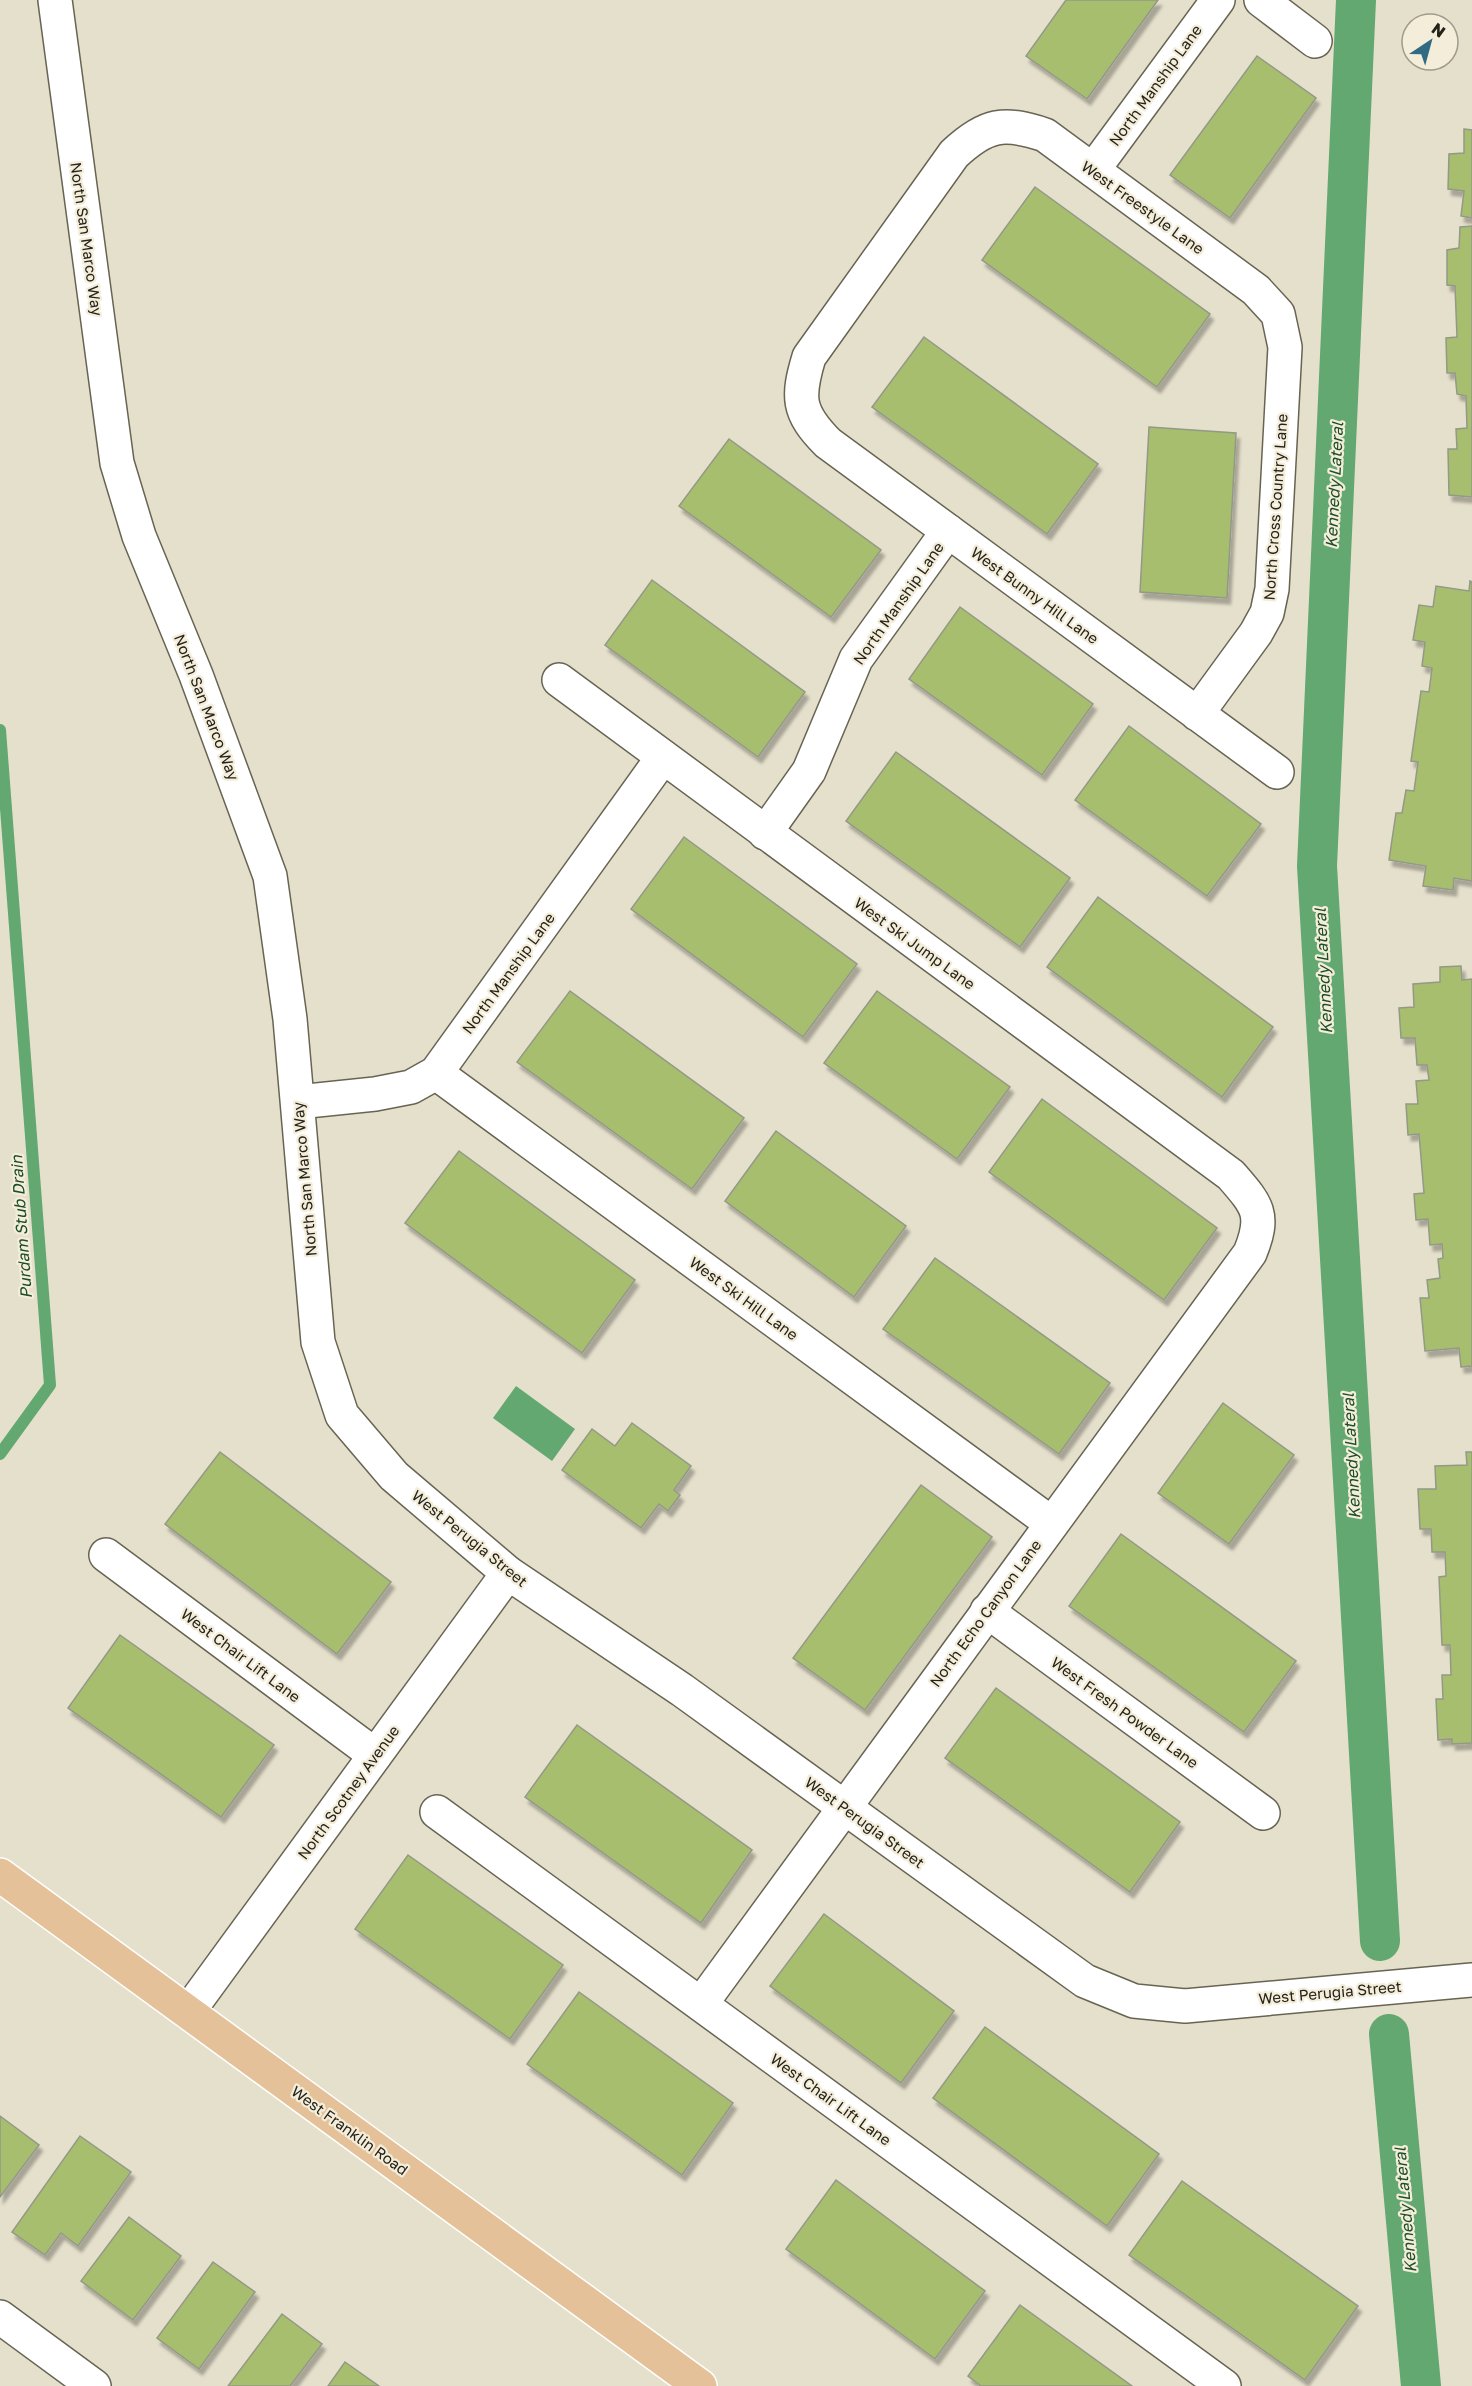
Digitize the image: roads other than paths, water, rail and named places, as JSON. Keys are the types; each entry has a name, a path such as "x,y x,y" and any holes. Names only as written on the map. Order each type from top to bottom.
{"main road":[{"name":"West Franklin Road","path":"0,1875 700,2386"}],"street":[{"name":"North San Marco Way","path":"55,0 117,463 139,536 196,675 270,876 290,1018 318,1342 342,1415"},
{"name":"North Manship Lane","path":"1093,170 1218,0"},
{"path":"1261,0 1315,41"},
{"name":"West Freestyle Lane","path":"802,408 800,387 809,357 954,154 972,137 996,127 1021,127 1045,135 1256,290 1278,314"},
{"name":"North Cross Country Lane","path":"1197,714 1256,633 1267,613 1272,589 1285,347 1278,314"},
{"name":"West Bunny Hill Lane","path":"802,408 813,429 828,443 1277,772"},
{"name":"North Manship Lane","path":"765,833 809,771 856,659 948,531"},
{"name":"West Ski Jump Lane","path":"559,681 1231,1176 1250,1197 1259,1218"},
{"name":"North Manship Lane","path":"298,1102 375,1094 411,1087 436,1073 663,757"},
{"name":"West Ski Hill Lane","path":"436,1073 1051,1522"},
{"name":"North Echo Canyon Lane","path":"700,2004 1250,1253 1257,1236 1259,1218"},
{"name":"West Perugia Street","path":"342,1415 394,1476 508,1573 682,1690 1085,1981 1134,2001 1185,2006 1472,1980"},
{"name":"West Chair Lift Lane","path":"106,1555 375,1755"},
{"name":"North Scotney Avenue","path":"188,2012 508,1573"},
{"name":"West Fresh Powder Lane","path":"987,1611 1263,1813"},
{"name":"West Chair Lift Lane","path":"437,1812 1224,2386"},
{"path":"0,2317 94,2386"}],"waterway":[{"name":"Kennedy Lateral","path":"1356,0 1317,866 1380,1941"},
{"name":"Purdam Stub Drain","path":"0,730 50,1385 0,1454"},
{"name":"Kennedy Lateral","path":"1389,2034 1421,2386"}]}
